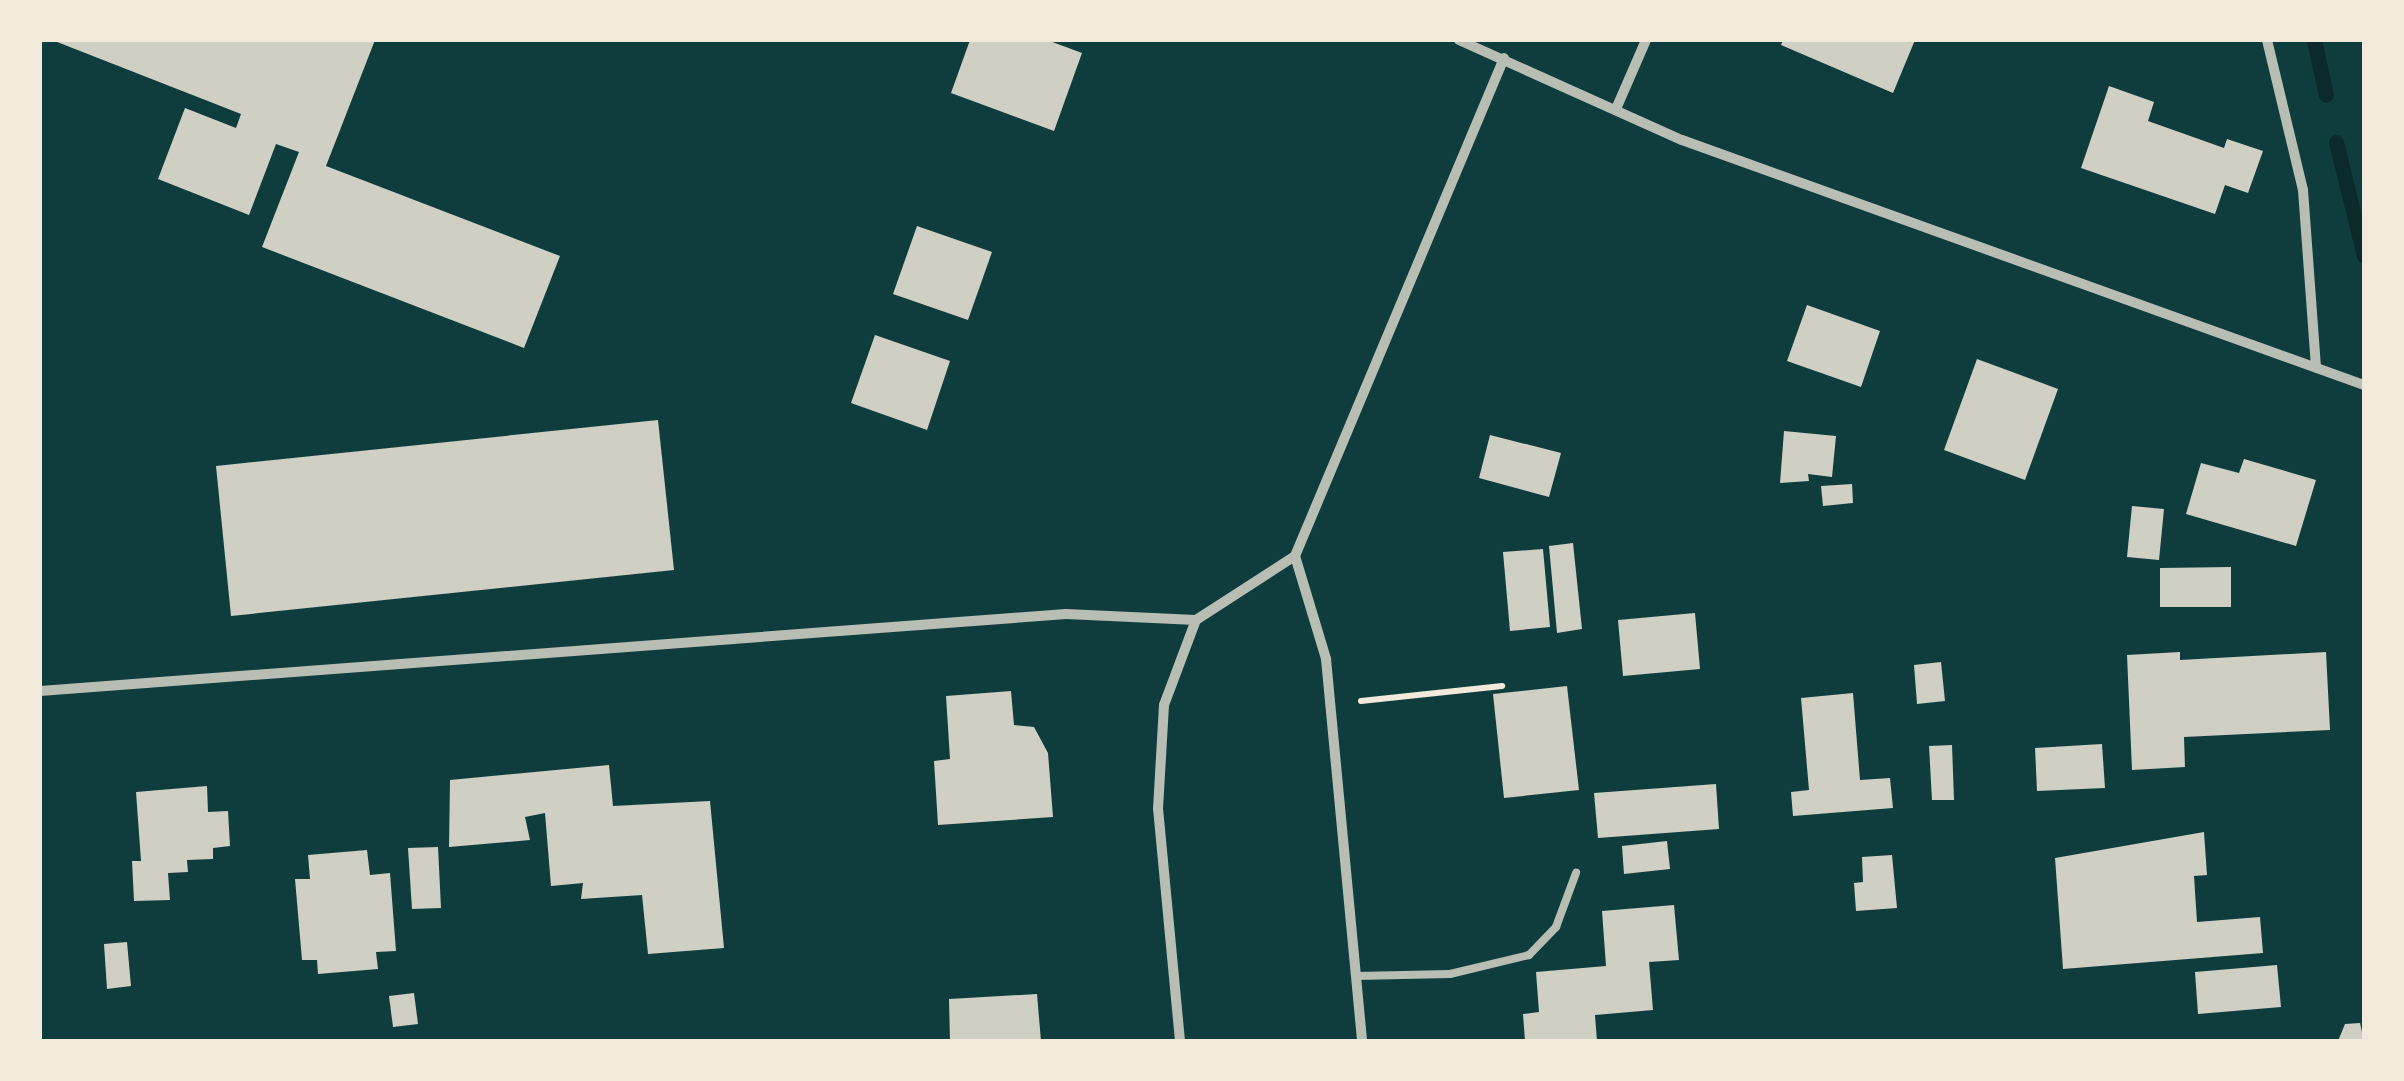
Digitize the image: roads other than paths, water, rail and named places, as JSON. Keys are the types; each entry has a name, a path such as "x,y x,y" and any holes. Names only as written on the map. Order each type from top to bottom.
{"street":[{"path":"1459,40 1682,140 2364,386"},
{"path":"1616,109 1646,40"},
{"path":"2267,40 2303,190 2316,368"},
{"path":"40,690 1066,614 1196,620 1295,556 1504,58"},
{"path":"1295,556 1326,659 1362,1041"},
{"path":"1180,1041 1158,809 1164,705 1196,620"}],"lane":[{"path":"1356,976 1450,974 1529,955 1556,927 1576,873"}],"waterway":[{"path":"2314,40 2326,95"},
{"path":"2336,142 2364,256"}]}
